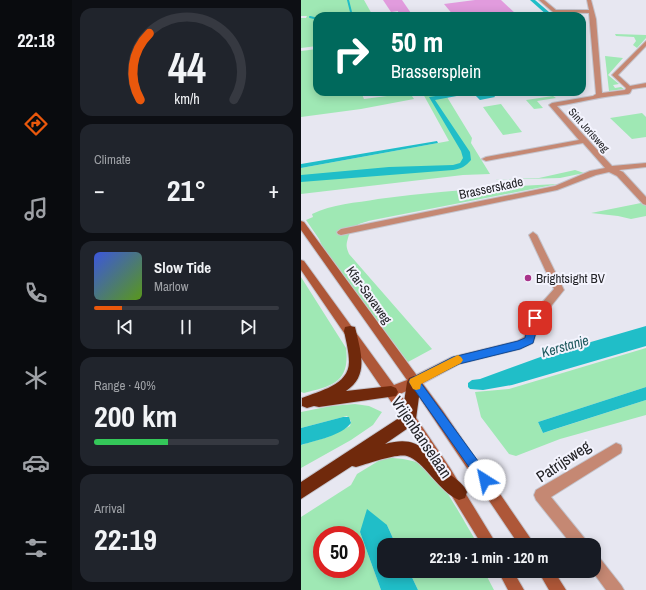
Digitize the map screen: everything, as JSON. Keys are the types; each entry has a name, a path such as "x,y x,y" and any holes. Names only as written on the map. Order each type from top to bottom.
{"highway":[{"path":"304,402 343,386 354,374 356,359 350,330"},
{"path":"301,491 394,431 409,419 414,382"},
{"path":"304,402 391,392"},
{"path":"344,463 390,450 408,448 422,456 440,476 459,492"}],"main road":[{"name":"Kfar-Savaweg","path":"301,224 414,382"},
{"path":"301,263 350,330 391,392 414,382"},
{"name":"Vrijenbanselaan","path":"414,382 485,480 523,538"},
{"name":"Vrijenbanselaan","path":"391,392 459,492 485,538"},
{"path":"509,578 516,590"},
{"path":"550,578 558,590"}],"street":[{"path":"541,0 555,11 592,12"},
{"path":"589,0 592,12 599,95"},
{"path":"646,43 615,75 629,88 646,85"},
{"name":"Sint Jorisweg","path":"629,88 628,92 599,95 595,98 552,105 610,169 620,174 646,202"},
{"path":"486,159 584,141"},
{"name":"Brasserskade","path":"341,232 557,188 593,173 610,169 646,165"},
{"path":"414,382 456,360 520,345 529,340 535,318 559,290 533,235"},
{"name":"Patrijsweg","path":"575,538 541,495 616,448"},
{"path":"601,571 616,590"}],"green space":[{"path":"301,0 364,0 371,12 313,12 313,46 301,48 301,18 306,18 307,16 301,16"},
{"path":"615,34 646,35 646,38 637,48 633,45 636,41 634,37 616,36"},
{"path":"313,50 313,96 363,96 364,99 387,96 412,96 414,99 361,109 301,117 301,51"},
{"path":"605,56 623,58 608,75 619,84 613,85 615,88 621,87 624,89 609,91"},
{"path":"424,96 447,96 435,99 447,97 472,138 471,143 490,174 463,175 301,194 301,168 449,141"},
{"path":"553,96 556,98 537,101 543,108 534,109 526,100"},
{"path":"501,104 522,132 503,135 483,107"},
{"path":"642,113 646,117 646,137 632,139 610,118"},
{"path":"575,170 584,173 560,178 492,180 539,178"},
{"path":"558,184 373,220 354,227 348,238 347,248 349,254 432,349 408,362 323,248 319,239 306,220 313,217 312,214 328,208 378,199 512,186"},
{"path":"641,203 646,206 646,216 631,219 591,213"},
{"path":"301,277 346,348 347,359 342,375 337,381 323,388 304,393 301,392"},
{"path":"646,348 646,387 538,422 543,433 646,400 646,415 560,439 516,456 509,454 481,417 475,392 509,389"},
{"path":"355,404 369,406 382,412 373,425 351,440 301,468 301,445 328,437 350,426 351,421 347,416 301,428 301,412 331,406"},
{"path":"388,458 413,461 427,467 446,490 474,538 393,538 387,525 365,531 365,526 313,526 313,578 365,578 365,546 381,590 301,590 301,517 351,485 357,474 380,460"},
{"path":"412,578 488,578 494,590 418,590"}],"water":[{"path":"530,0 535,0 549,12 544,12"},
{"path":"457,96 435,100 470,152 471,160 463,167 453,170 301,182 301,175 389,167 453,165 460,163 463,158 461,151 429,97"},
{"path":"476,96 495,97 480,100"},
{"path":"437,141 438,143 301,168 301,164"},
{"path":"646,326 646,346 512,385 483,390 470,389 468,387 468,383 472,380 480,379 546,355"},
{"path":"646,387 646,400 543,433 538,422"},
{"path":"343,417 349,417 351,423 341,431 328,437 301,445 301,428"},
{"path":"367,509 387,525 393,538 377,538 377,578 412,578 418,590 381,590 365,546 365,526 362,526"}],"building":[{"path":"383,0 402,0 410,12 398,11 391,12"},
{"path":"475,0 501,0 514,12 451,12 444,4"}],"waterway":[{"path":"348,0 351,12"}],"slow traffic":[{"path":"416,385 414,382 458,360"}],"place":[{"name":"Brightsight BV","path":"528,278"}],"route":[{"path":"485,480 414,382 456,360 520,345 529,340 535,318"}],"water label":[{"name":"Kerstanje","path":"565,346"}]}
